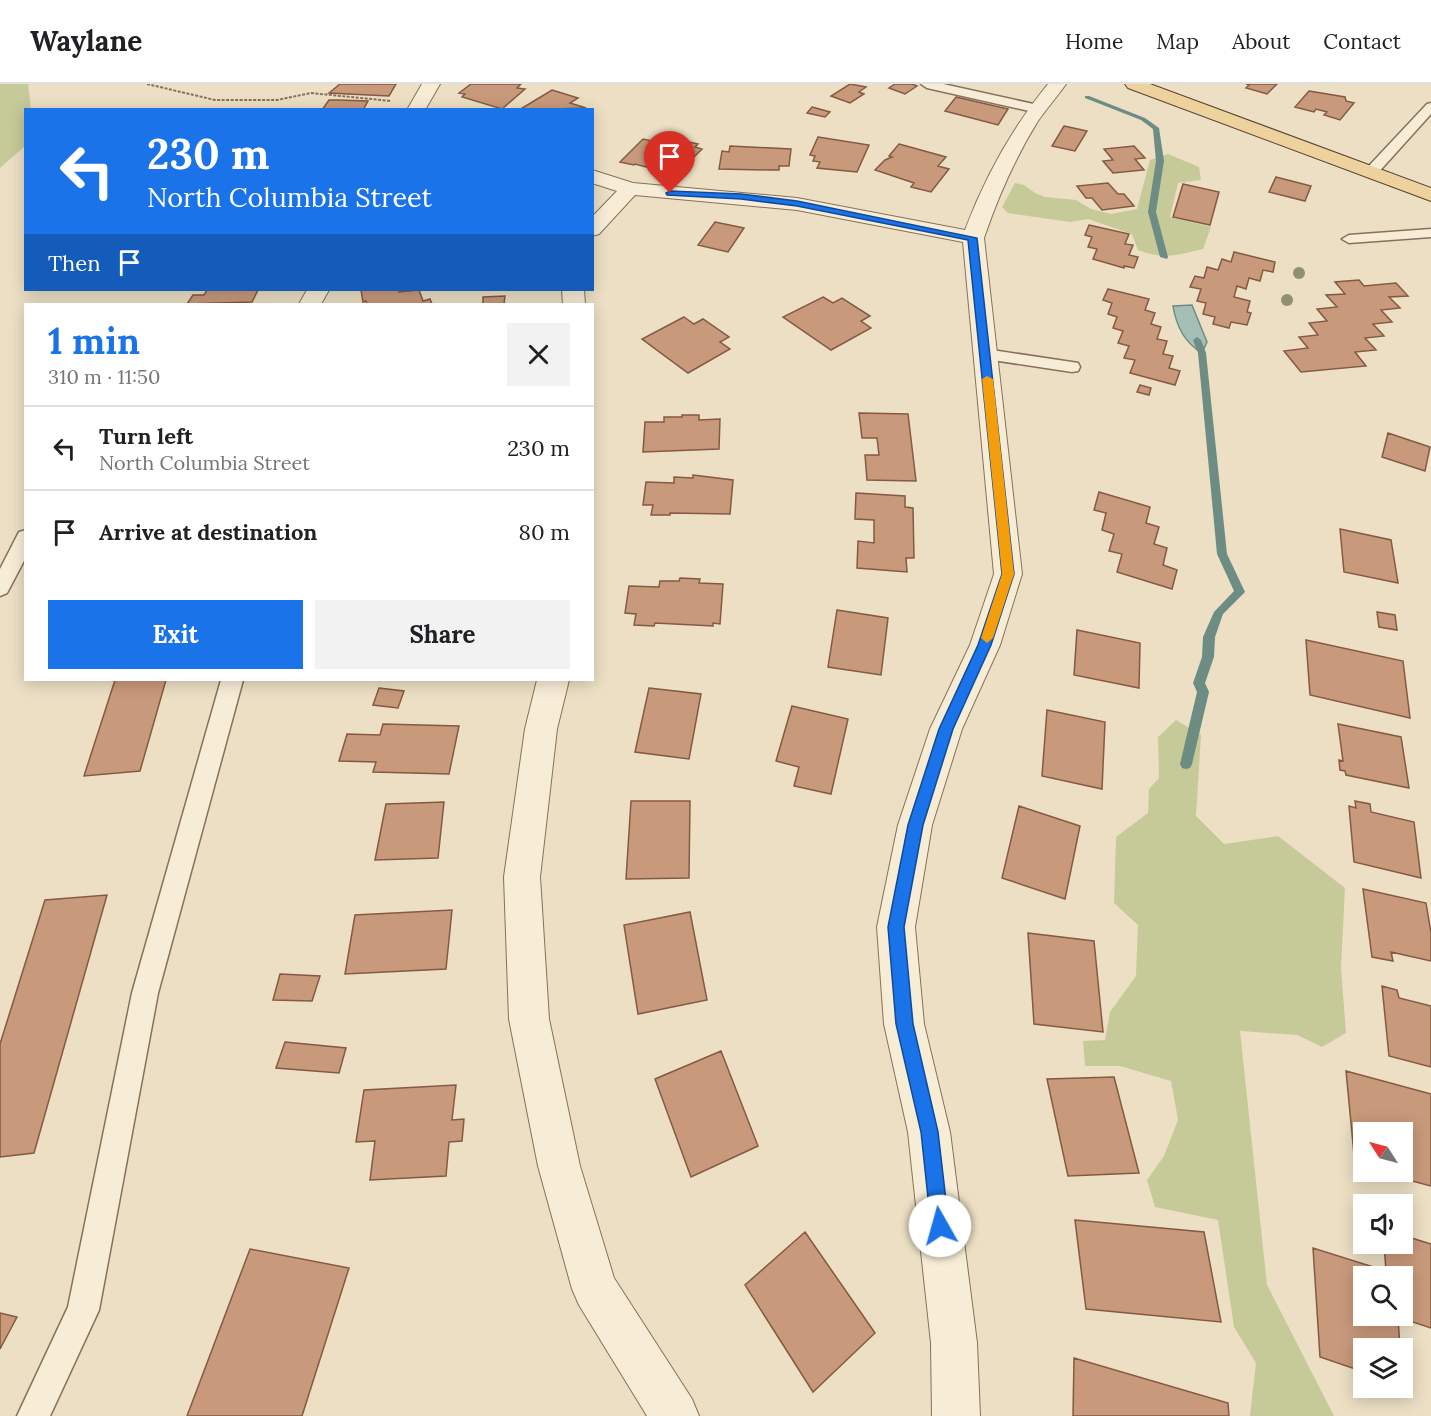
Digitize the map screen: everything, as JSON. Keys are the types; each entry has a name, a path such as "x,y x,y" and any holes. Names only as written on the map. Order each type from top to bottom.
{"main road":[{"path":"1134,84 1431,195"}],"street":[{"path":"417,108 431,84"},
{"path":"956,1416 954,1342 929,1132 904,1024 896,927 915,825 946,729 985,645 1008,574 973,238 992,188 1038,109 1057,84"},
{"path":"594,177 630,189 797,204 973,238"},
{"path":"594,228 630,189"},
{"path":"553,681 541,729 522,877 529,1019 559,1166 595,1289 675,1416"}],"lane":[{"path":"927,84 1038,109"},
{"path":"1371,172 1431,106"},
{"path":"1349,239 1431,233"},
{"path":"985,354 1072,367"},
{"path":"0,588 24,541"},
{"path":"33,1416 83,1310 145,993 232,681"}],"path":[{"path":"147,84 215,100 277,100 311,93 393,102"}],"green space":[{"path":"0,84 28,84 31,108 24,108 24,147 0,168"},
{"path":"1168,154 1199,167 1201,180 1178,183 1170,217 1211,227 1203,249 1178,255 1155,255 1138,250 1132,234 1088,219 1070,222 1008,213 1002,207 1015,183 1024,185 1045,197 1076,200 1091,209 1111,214 1137,209 1150,160"},
{"path":"1176,720 1201,735 1196,816 1224,844 1278,836 1345,888 1341,968 1346,1033 1322,1047 1297,1035 1240,1031 1267,1285 1334,1416 1250,1416 1256,1363 1234,1327 1218,1220 1155,1207 1147,1180 1164,1156 1178,1120 1171,1081 1120,1066 1085,1066 1083,1041 1105,1040 1110,1012 1136,976 1138,925 1114,903 1116,837 1148,813 1149,789 1159,778 1158,737"}],"water":[{"path":"1192,305 1207,342 1202,353 1182,333 1173,306"}],"building":[{"path":"340,84 396,84 389,96 329,93"},
{"path":"471,84 521,84 517,88 525,89 503,108 462,97 465,94 459,93"},
{"path":"850,84 866,87 859,92 864,94 850,103 831,96"},
{"path":"895,84 917,86 905,94 889,88"},
{"path":"1246,84 1277,84 1267,94 1246,88 1249,85"},
{"path":"552,90 578,98 570,103 586,108 522,108"},
{"path":"1309,91 1345,97 1346,101 1354,103 1340,120 1324,115 1327,112 1316,109 1314,112 1295,107"},
{"path":"956,97 1008,109 998,125 945,111"},
{"path":"329,100 368,101 364,108 323,108"},
{"path":"812,107 830,112 825,117 807,113"},
{"path":"1064,126 1087,131 1075,151 1052,146"},
{"path":"666,137 698,144 695,147 702,149 695,156 688,155 674,169 669,168 665,172 620,162 643,139 661,143"},
{"path":"818,137 869,145 857,172 817,168 820,162 813,161 815,156 810,155"},
{"path":"899,144 946,157 938,166 949,169 931,192 911,187 914,183 875,170 885,160 892,157 889,156"},
{"path":"730,146 791,149 789,166 779,166 779,170 719,169 722,151 729,152"},
{"path":"1134,146 1145,158 1135,159 1144,170 1113,173 1103,161 1113,160 1104,149"},
{"path":"1276,177 1311,186 1305,201 1269,192"},
{"path":"1108,183 1118,194 1124,194 1134,206 1102,210 1092,198 1086,198 1077,186"},
{"path":"1183,184 1219,192 1210,225 1173,217"},
{"path":"715,222 744,228 728,252 698,245"},
{"path":"1089,225 1129,234 1125,244 1133,245 1129,255 1138,257 1134,268 1124,266 1124,268 1093,259 1097,249 1088,247 1092,237 1085,235"},
{"path":"1234,252 1275,262 1273,272 1263,270 1260,281 1249,278 1246,289 1237,286 1234,297 1250,301 1247,312 1251,313 1247,325 1231,322 1229,328 1213,324 1215,317 1203,314 1206,303 1197,301 1201,289 1190,287 1195,276 1204,278 1207,267 1218,270 1222,259 1231,262"},
{"path":"1359,280 1364,286 1396,283 1408,296 1389,297 1400,308 1381,310 1392,322 1373,324 1384,336 1365,338 1376,350 1355,352 1366,366 1301,372 1284,351 1308,348 1299,337 1318,335 1309,323 1327,321 1317,309 1337,307 1326,295 1345,294 1335,282"},
{"path":"1108,289 1149,299 1145,310 1155,313 1151,324 1161,327 1157,339 1167,341 1163,354 1173,356 1169,368 1180,371 1175,385 1130,373 1135,360 1124,358 1129,346 1118,343 1123,331 1113,328 1117,317 1108,314 1112,303 1103,300"},
{"path":"206,291 258,291 252,302 188,303 193,295 204,295"},
{"path":"361,291 419,291 423,301 430,299 432,303 367,303 366,301 363,302"},
{"path":"505,296 504,303 483,303 483,297"},
{"path":"823,297 833,303 842,298 870,316 861,321 871,328 831,350 783,317"},
{"path":"684,317 694,324 703,319 729,337 720,342 730,349 688,373 642,339"},
{"path":"1140,385 1151,388 1149,395 1137,392"},
{"path":"859,413 908,414 916,481 867,480 865,455 879,455 877,438 862,438"},
{"path":"682,415 699,415 699,420 720,419 719,449 643,452 645,422 664,422 664,417 682,417"},
{"path":"1388,433 1430,447 1425,471 1382,457"},
{"path":"693,475 733,480 730,514 651,515 653,505 643,505 646,482 674,483 674,477 693,478"},
{"path":"1099,492 1150,507 1146,523 1159,527 1154,544 1167,548 1163,565 1177,570 1172,589 1117,572 1122,554 1109,551 1114,534 1102,530 1106,513 1094,510"},
{"path":"856,493 905,496 905,507 913,508 914,558 906,558 907,572 857,568 858,541 874,543 874,520 855,519"},
{"path":"1340,529 1391,540 1398,583 1344,572"},
{"path":"680,578 700,579 699,583 723,584 720,624 713,623 713,626 655,623 654,626 634,625 636,614 625,613 629,586 659,587 660,581 679,581"},
{"path":"837,610 888,618 881,675 828,667"},
{"path":"1377,612 1395,615 1397,630 1379,627"},
{"path":"1077,630 1140,643 1139,688 1074,675"},
{"path":"1306,640 1403,661 1410,718 1310,695"},
{"path":"115,681 166,681 140,771 84,776"},
{"path":"379,688 404,691 398,708 373,705"},
{"path":"649,688 701,694 689,759 635,752"},
{"path":"792,706 848,719 831,794 794,786 799,767 776,761"},
{"path":"1047,710 1105,722 1102,789 1042,776"},
{"path":"383,724 459,726 449,774 373,772 376,762 339,761 347,734 380,735"},
{"path":"1338,724 1401,737 1409,788 1346,775 1345,771 1340,770 1339,760 1343,761"},
{"path":"631,801 690,801 689,878 626,879"},
{"path":"1355,801 1370,804 1371,812 1414,822 1421,878 1354,862 1349,806 1356,808"},
{"path":"444,802 438,858 375,860 386,804"},
{"path":"1019,806 1080,826 1065,899 1002,878"},
{"path":"1363,889 1426,903 1431,933 1431,961 1391,952 1393,961 1372,957"},
{"path":"107,895 34,1153 0,1157 0,1044 45,900"},
{"path":"452,910 446,969 345,974 355,915"},
{"path":"690,912 707,1000 638,1014 624,925"},
{"path":"1028,933 1094,941 1103,1032 1034,1024"},
{"path":"280,974 320,976 312,1001 273,1000"},
{"path":"1382,986 1397,990 1399,998 1431,1006 1431,1067 1389,1056"},
{"path":"285,1042 346,1048 339,1073 276,1068"},
{"path":"721,1051 758,1146 691,1177 655,1079"},
{"path":"1346,1071 1431,1094 1431,1186 1413,1181 1413,1122 1353,1122 1353,1144"},
{"path":"1114,1077 1139,1173 1068,1176 1047,1079"},
{"path":"456,1085 452,1120 464,1119 462,1141 449,1142 446,1176 370,1180 375,1141 356,1142 364,1090"},
{"path":"1075,1220 1204,1232 1221,1322 1086,1309"},
{"path":"805,1232 875,1333 813,1392 745,1285"},
{"path":"1413,1238 1431,1244 1431,1328 1413,1322 1413,1266 1386,1266 1385,1254 1413,1254"},
{"path":"1313,1248 1370,1266 1353,1266 1353,1326 1399,1326 1399,1338 1353,1338 1353,1368 1320,1357"},
{"path":"250,1249 349,1268 302,1416 187,1416"},
{"path":"0,1313 17,1317 0,1349"},
{"path":"1074,1358 1228,1403 1229,1416 1073,1416"}],"waterway":[{"path":"1087,97 1143,119 1156,128 1160,161 1152,212 1164,257"},
{"path":"1186,764 1203,692 1199,683 1208,657 1209,637 1219,612 1240,592 1222,554 1202,353 1197,340"}],"slow traffic":[{"path":"987,379 1008,574 987,638"}],"route":[{"path":"670,193 741,197 797,204 973,238 1008,574 985,645 946,729 915,825 896,927 904,1024 929,1132 940,1226"}]}
